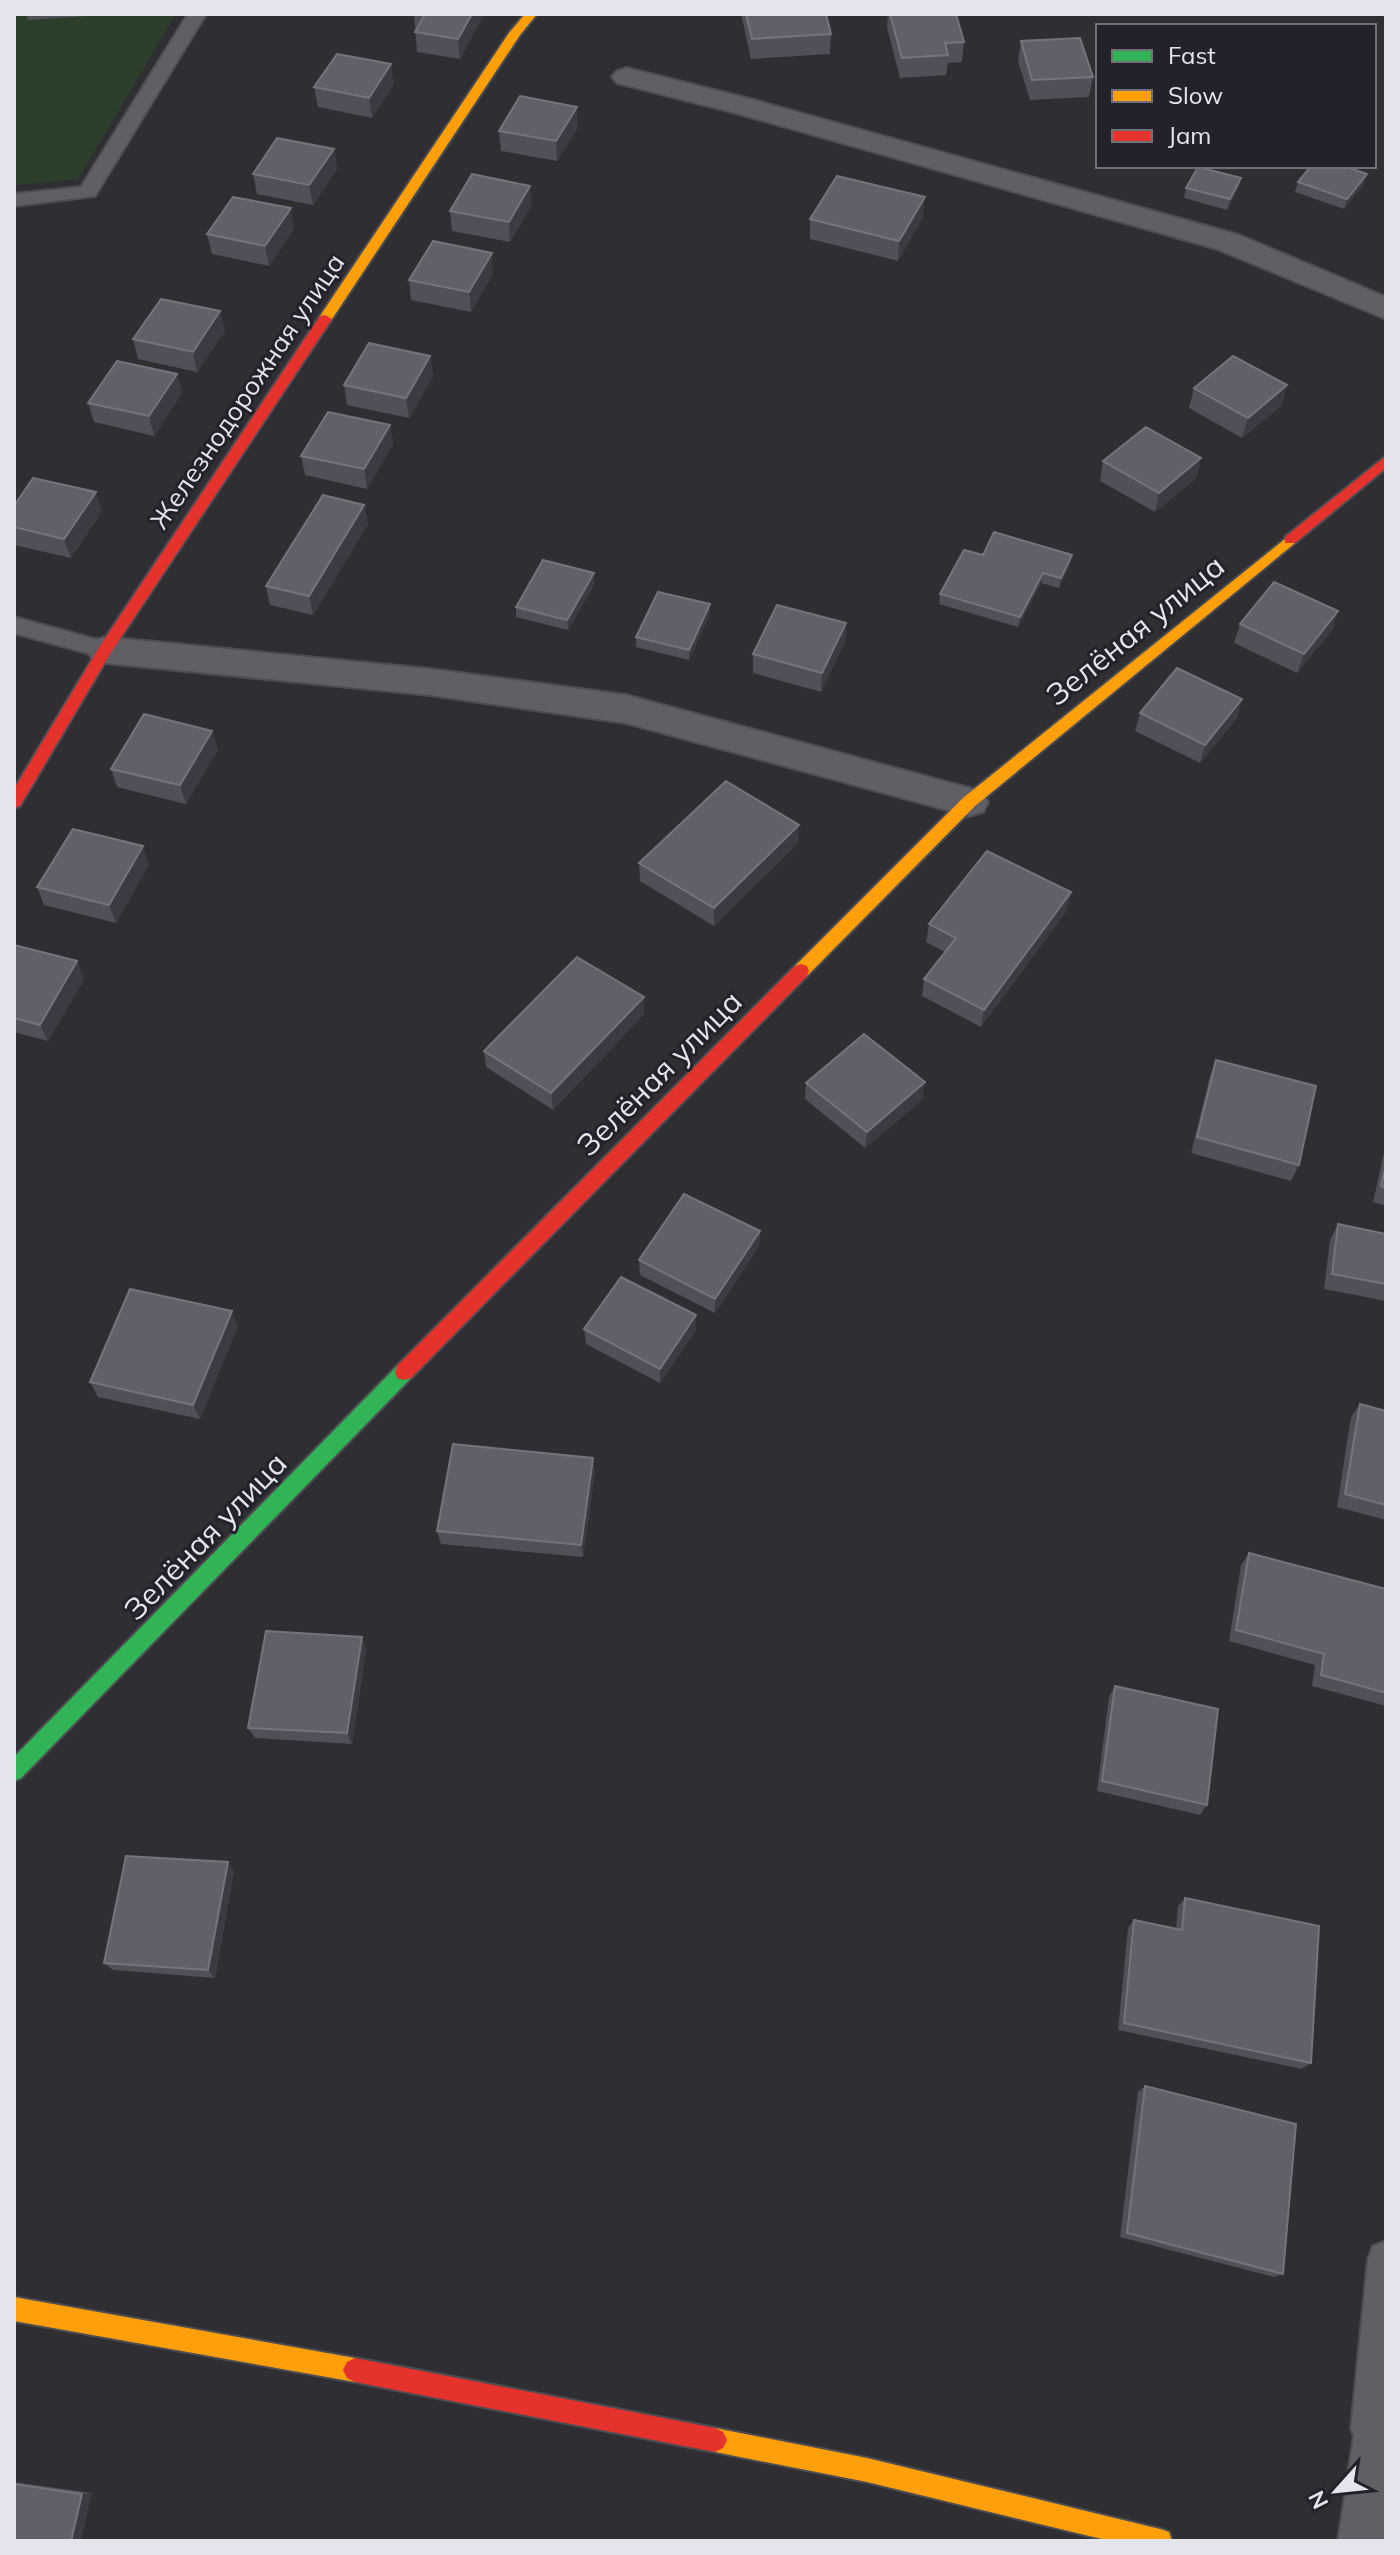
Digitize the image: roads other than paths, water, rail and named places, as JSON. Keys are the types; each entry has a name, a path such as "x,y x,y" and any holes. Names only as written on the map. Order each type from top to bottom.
{"street":[{"name":"Железнодорожная улица","path":"14,802 105,650 515,33 531,14"},
{"path":"627,77 743,106 1228,242 1386,309"},
{"name":"Зелёная улица","path":"14,1771 534,1239 969,802 1386,461"},
{"path":"105,650 430,682 626,709 969,802"},
{"path":"14,2309 372,2373 851,2467 1160,2541"},
{"path":"1368,2541 1386,2415"}],"lane":[{"path":"14,200 88,192 197,14"},
{"path":"14,625 105,650"},
{"path":"1358,2541 1386,2259"}]}
